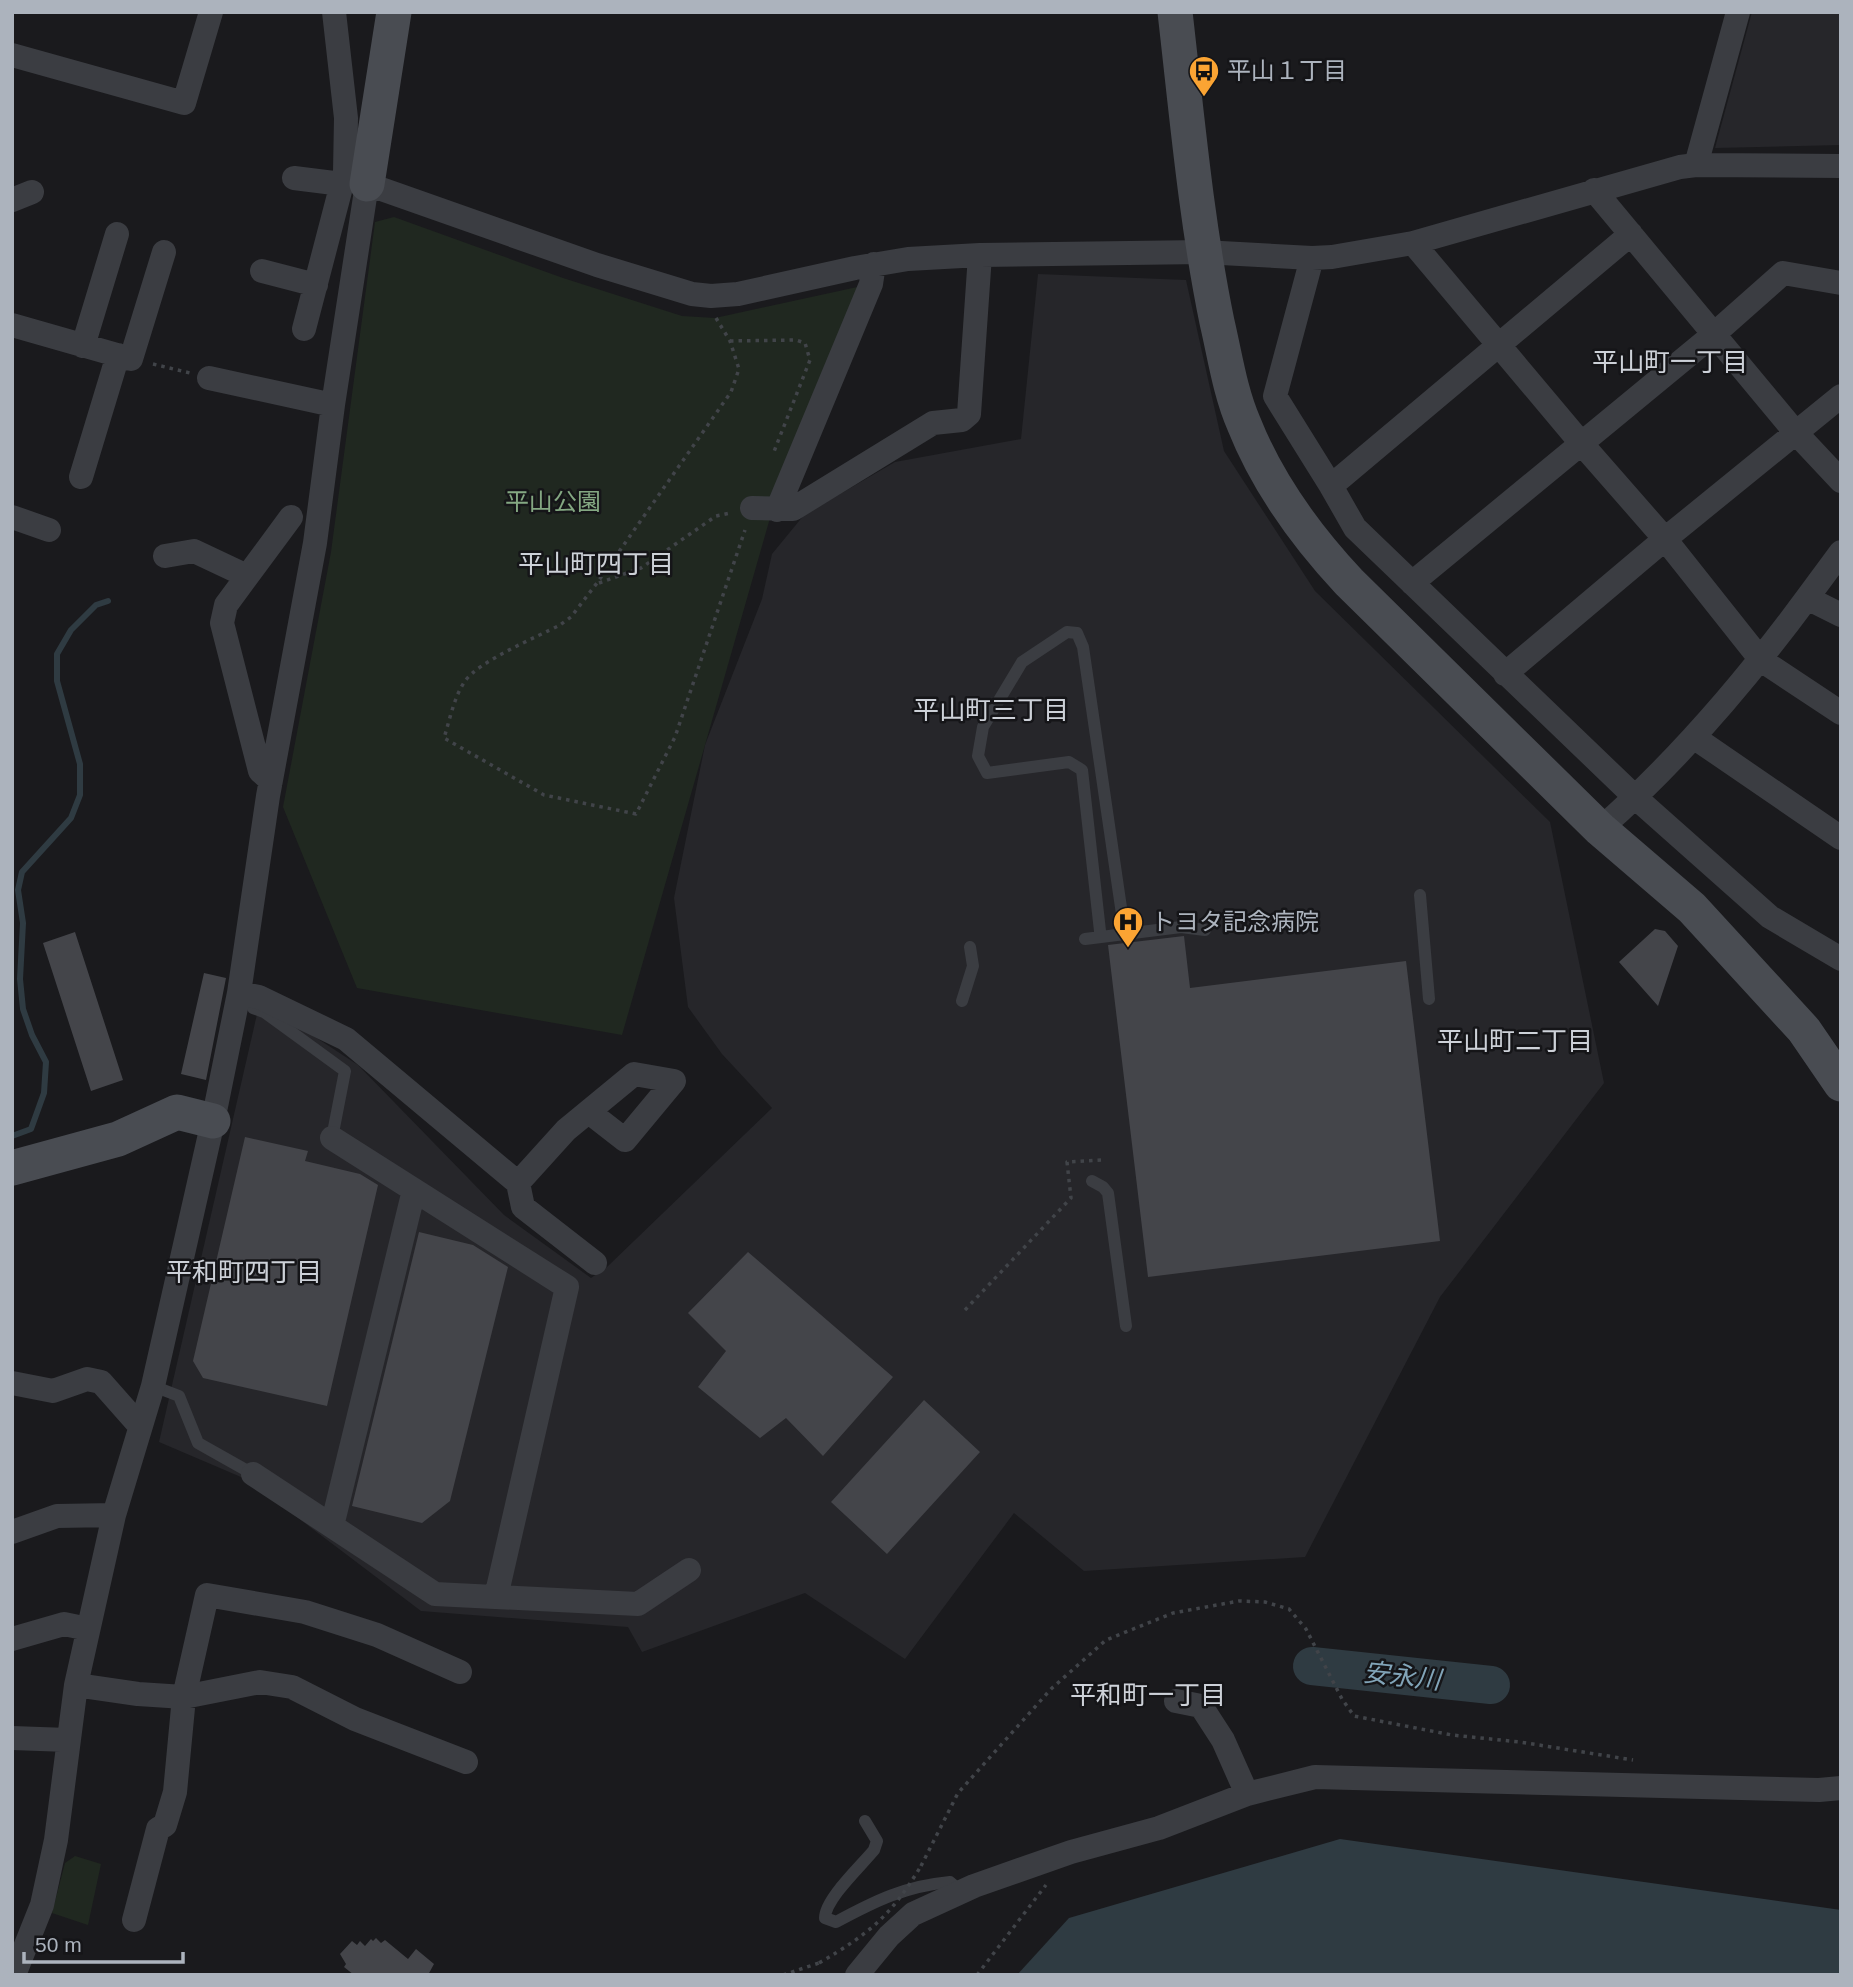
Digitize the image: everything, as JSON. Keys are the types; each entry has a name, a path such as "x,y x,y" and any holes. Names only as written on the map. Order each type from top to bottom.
{"street":[{"path":"12,55 184,103 211,12"},
{"path":"14,1975 42,1905 56,1840 76,1685 88,1629 114,1515 139,1425 153,1386 214,1121 238,997 271,781 315,543 358,245 334,12"},
{"path":"304,330 328,236 351,180 394,12"},
{"path":"1175,12 1203,251 1229,376 1243,424 1271,477 1325,556 1349,582 1600,829 1692,908 1804,1030 1841,1084"},
{"path":"1696,165 1738,12"},
{"path":"294,178 351,180 597,265 692,294 711,296 738,294 908,259 1203,251 1312,258 1413,243 1680,167 1841,166"},
{"path":"1594,190 1796,433 1841,481"},
{"path":"82,346 117,234"},
{"path":"1331,486 1631,234"},
{"path":"328,236 358,245"},
{"path":"1413,243 1665,539 1761,660 1841,713"},
{"path":"81,477 164,252"},
{"path":"752,508 793,509 933,423 961,420 969,414 980,255"},
{"path":"1312,258 1275,396 1355,528 1636,798 1770,917 1839,952"},
{"path":"777,510 871,284 874,264"},
{"path":"262,271 316,285"},
{"path":"1412,583 1713,335 1783,273 1841,283"},
{"path":"12,325 124,357"},
{"path":"209,378 333,405"},
{"path":"1505,674 1841,396"},
{"path":"12,517 50,530"},
{"path":"271,781 260,771 222,623 226,605 291,517"},
{"path":"165,556 194,551 247,576"},
{"path":"1600,829 1636,798 1695,738 1761,660 1841,552"},
{"path":"1807,598 1841,615"},
{"path":"1695,738 1841,838"},
{"path":"238,997 259,997 346,1039 518,1184 523,1207 595,1263"},
{"path":"12,1168 118,1139 177,1112 214,1121"},
{"path":"518,1184 566,1130 589,1112"},
{"path":"332,1138 567,1287 496,1597"},
{"path":"332,1526 414,1190"},
{"path":"12,1383 52,1391 88,1379 101,1382 139,1425"},
{"path":"253,1474 435,1594 638,1604 690,1570"},
{"path":"12,1532 57,1516 114,1515"},
{"path":"134,1920 151,1848 158,1829 165,1825 175,1792 184,1697 206,1595 305,1612 377,1635 460,1672"},
{"path":"12,1639 64,1623 88,1629"},
{"path":"76,1685 184,1697 260,1682 292,1688 355,1719 466,1762"},
{"path":"1176,1700 1201,1706 1223,1741 1247,1794"},
{"path":"12,1738 68,1740"},
{"path":"857,1975 889,1936 913,1914 962,1892 1071,1852 1159,1828 1247,1794 1315,1777 1605,1786 1819,1790 1841,1788"}],"lane":[{"path":"1100,930 1082,770 1069,762 987,773 978,756 983,727 1022,662 1067,632 1077,633 1083,648 1125,928"},
{"path":"1420,895 1429,999"},
{"path":"1085,939 1181,927 1205,930"},
{"path":"962,1000 972,966 970,947"},
{"path":"238,997 264,1012 345,1071 332,1138"},
{"path":"1092,1181 1108,1193 1126,1326"},
{"path":"153,1386 179,1396 198,1443 253,1474"},
{"path":"865,1821 877,1841 874,1850 834,1897 825,1912 825,1918 836,1922 883,1896 926,1884 950,1882 962,1892"}],"path":[{"path":"711,296 712,312 730,341 739,369 732,392 571,617 476,670 465,681 444,738 544,795 636,814 676,737 752,508"},
{"path":"730,341 796,340 805,343 810,360 771,459"},
{"path":"124,357 209,378"},
{"path":"597,583 641,568 716,516 745,512 752,508"},
{"path":"965,1310 1071,1198 1068,1162 1102,1160"},
{"path":"783,1975 819,1963 886,1917 921,1866 958,1793 1051,1689 1106,1640 1173,1613 1239,1601 1265,1602 1289,1609 1310,1637 1342,1699 1354,1716 1451,1735 1520,1742 1641,1762"},
{"path":"977,1975 1071,1852"}],"shaded area":[{"path":"1752,12 1841,12 1841,145 1715,148"},
{"name":"トヨタ記念病院","path":"1038,274 1186,280 1224,451 1315,591 1550,822 1604,1083 1440,1297 1305,1557 1084,1571 1014,1513 905,1659 805,1593 642,1652 628,1627 421,1611 248,1480 159,1442 260,1001 358,1065 504,1215 591,1278 607,1267 772,1108 722,1054 688,1007 674,898 705,745 762,599 772,554 804,515 895,462 1021,439"},
{"path":"1340,1839 1841,1910 1841,1975 1017,1975 1069,1918"}],"green space":[{"name":"平山公園","path":"394,217 563,278 682,316 715,318 862,286 774,504 622,1035 357,988 283,807 331,552 375,222"},
{"path":"75,1856 101,1864 88,1925 52,1913 65,1863"}],"building":[{"path":"1655,929 1665,931 1678,946 1658,1006 1619,962"},
{"path":"75,932 123,1080 91,1091 43,943"},
{"path":"1184,936 1190,988 1406,961 1440,1241 1148,1277 1108,945"},
{"path":"204,973 226,978 206,1080 181,1074"},
{"path":"245,1137 308,1151 305,1161 360,1174 378,1185 327,1406 203,1378 193,1361"},
{"path":"419,1232 473,1245 508,1267 450,1501 422,1523 352,1506"},
{"path":"748,1252 893,1377 823,1456 786,1418 760,1438 698,1387 726,1351 688,1313"},
{"path":"924,1400 980,1452 887,1554 831,1502"},
{"path":"376,1938 381,1943 385,1940 408,1959 416,1949 434,1964 428,1975 354,1975 344,1967 346,1964 340,1954 352,1941 357,1945 360,1941 365,1946 371,1939 373,1941"}],"waterway":[{"path":"12,1136 31,1129 44,1093 46,1062 23,1009 20,979 23,923 18,890 22,872 71,818 80,795 80,764 57,681 57,654 71,630 96,605 108,601"},
{"name":"安永川","path":"1312,1666 1491,1685"}],"place":[{"name":"平山１丁目","path":"1204,98"},
{"name":"トヨタ記念病院","path":"1128,949"}],"district":[{"name":"平山町一丁目","path":"1670,362"},
{"name":"平山町四丁目","path":"596,564"},
{"name":"平山町三丁目","path":"991,710"},
{"name":"平山町二丁目","path":"1515,1041"},
{"name":"平和町四丁目","path":"244,1272"},
{"name":"平和町一丁目","path":"1148,1695"}]}
